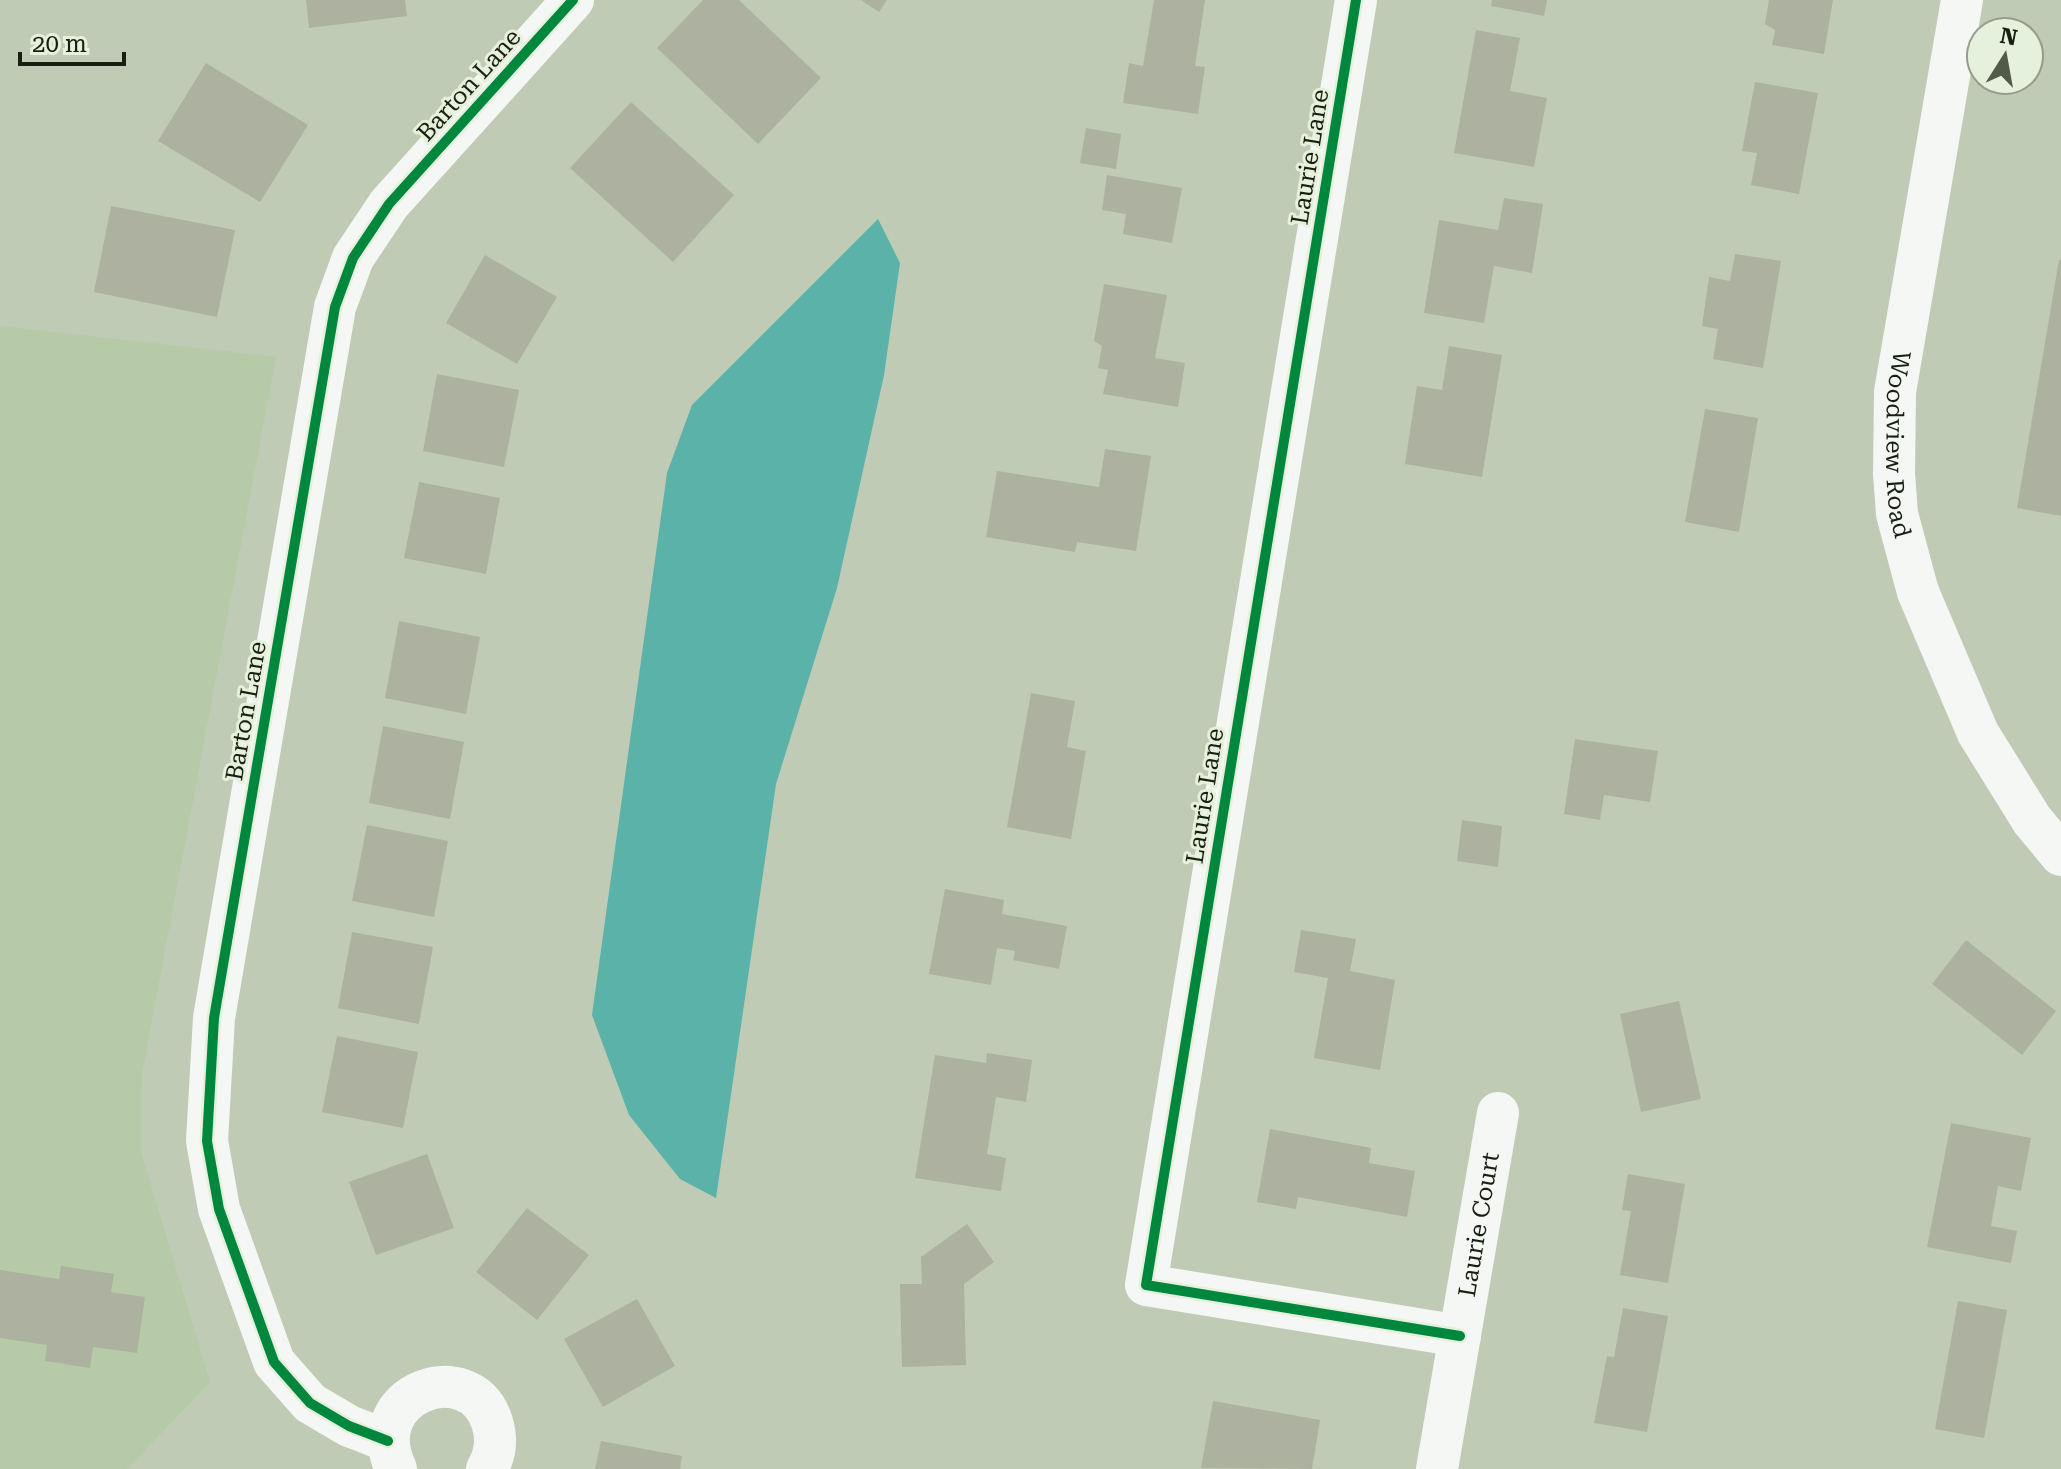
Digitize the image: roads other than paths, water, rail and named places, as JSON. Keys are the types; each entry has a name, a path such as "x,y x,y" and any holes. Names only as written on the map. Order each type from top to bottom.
{"street":[{"name":"Barton Lane","path":"392,1455 310,1403 274,1362 219,1209 207,1141 214,1018 335,307 353,258 389,204 573,0"},
{"name":"Laurie Lane","path":"1356,0 1146,1285 1460,1336"},
{"name":"Woodview Road","path":"1962,0 1895,392 1897,514 1918,592 1978,733 2032,820 2061,855"},
{"name":"Laurie Court","path":"1460,1336 1498,1113"},
{"path":"1437,1469 1460,1336"},
{"name":"Barton Lane","path":"392,1455 391,1423 399,1407 413,1395 429,1388 447,1387 465,1391 480,1401 490,1416 496,1432 495,1450 487,1469"}],"water":[{"path":"878,219 900,263 884,375 837,588 776,784 716,1198 680,1179 629,1115 592,1015 667,473 692,405"}]}
